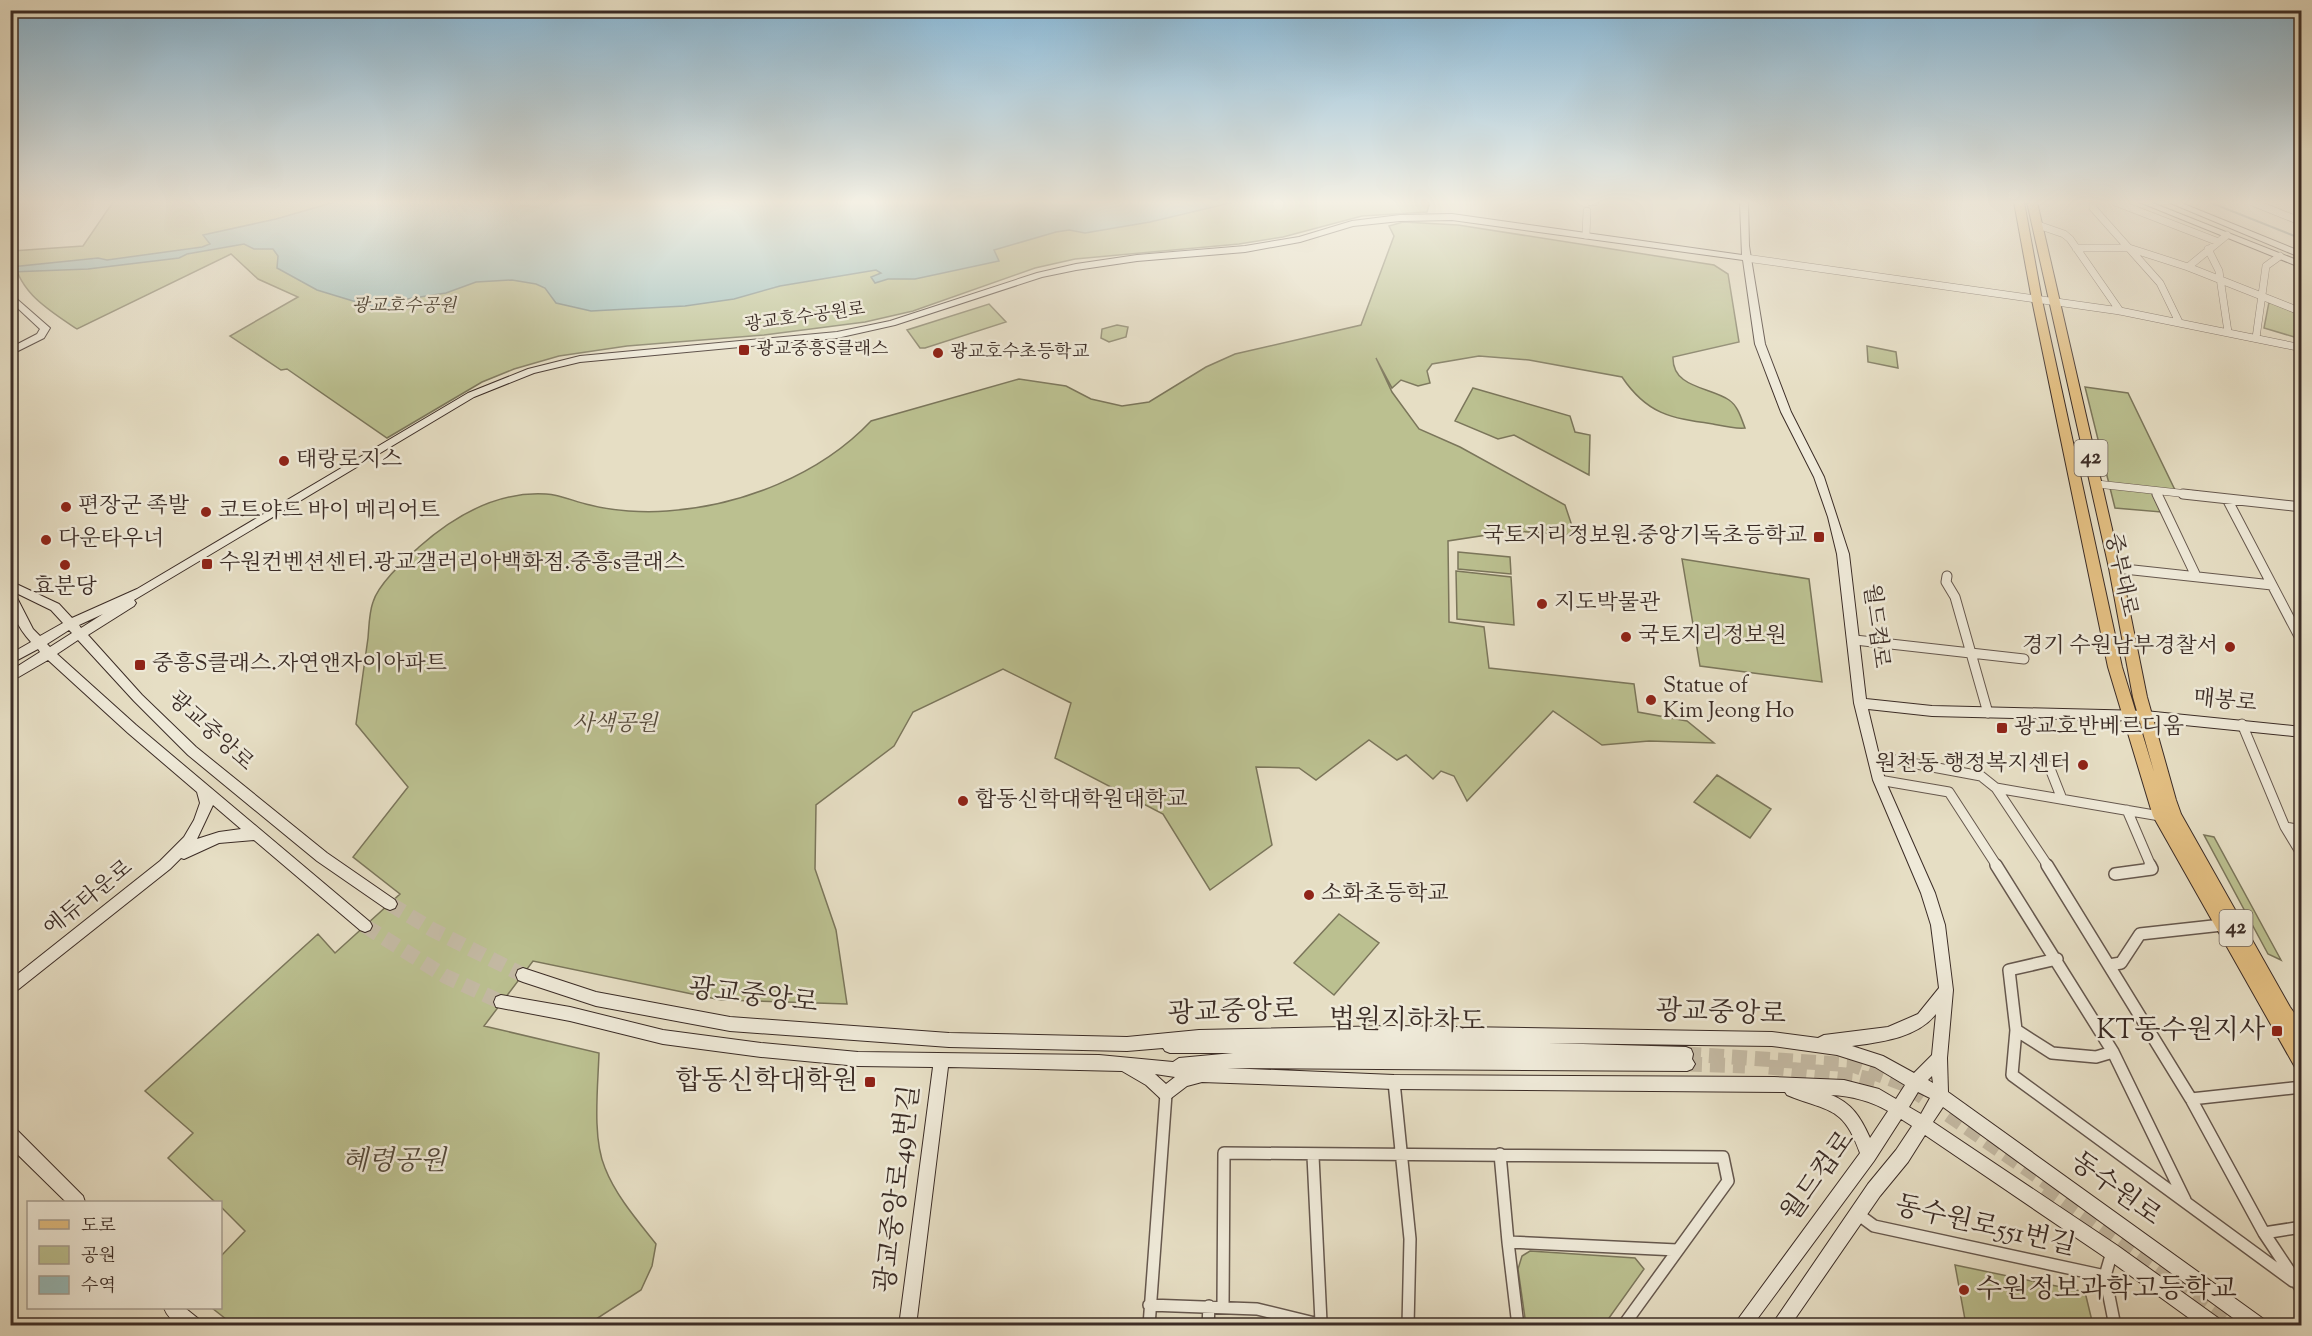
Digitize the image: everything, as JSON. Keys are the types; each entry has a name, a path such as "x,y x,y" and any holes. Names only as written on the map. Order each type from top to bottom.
{"main road":[{"name":"광교호수공원로","path":"10,660 70,624 141,591 461,400 510,379 556,364 608,355 792,341 837,335 892,323 1025,280 1094,264"},
{"name":"월드컵로","path":"1747,264 1760,344 1786,412 1819,477 1843,554 1860,703 1879,780 1932,904 1944,960 1946,990 1938,1058 1941,1096"},
{"name":"중부대로","path":"2030,264 2115,667 2160,816 2301,1063"},
{"name":"중부대로","path":"2047,264 2097,484 2145,716 2174,815 2301,1038"},
{"path":"10,296 45,328 41,336 10,352"},
{"name":"광교중앙로","path":"10,585 55,607 80,636 192,751 322,857 390,904"},
{"name":"광교호수공원로","path":"10,676 80,636 129,604 141,591"},
{"name":"광교중앙로","path":"10,595 29,632 49,654 132,729 365,926"},
{"path":"2115,667 2135,671"},
{"name":"매봉로","path":"1860,703 1932,711 2145,716 2242,724 2301,732"},
{"path":"165,864 189,841 200,822 207,803 203,789"},
{"path":"165,864 213,838 239,833 258,835"},
{"name":"에듀타운로","path":"10,989 165,864"},
{"name":"광교중앙로","path":"523,975 596,999 730,1024 948,1040 1127,1044 1199,1037 1393,1034 1760,1038 1837,1048 1878,1061 1941,1096"},
{"path":"1808,1044 1888,1034 1923,1019 1946,990"},
{"path":"501,1002 570,1014 663,1037 761,1050 858,1059 1099,1062 1124,1066 1159,1067 1206,1075 1394,1082 1774,1084 1844,1088 1879,1097 1923,1124 2112,1252 2215,1326"},
{"name":"법원지하차도","path":"1127,1044 1197,1047 1423,1046 1686,1059 1239,1060 1159,1067"},
{"name":"월드컵로","path":"1741,1326 1868,1155 1916,1082 1938,1058"},
{"name":"광교중앙로49번길","path":"907,1326 941,1060"},
{"path":"1124,1066 1151,1080 1166,1094 1183,1080 1206,1075"},
{"path":"1774,1084 1835,1102 1851,1115 1860,1131 1868,1155"},
{"path":"1779,1326 1941,1096"},
{"name":"동수원로","path":"1941,1096 2259,1326"},
{"path":"10,1135 75,1201"},
{"path":"173,1309 194,1326"}],"street":[{"name":"광교호수공원로","path":"1790,264 2120,311 2301,348"},
{"path":"2087,264 2120,311"},
{"path":"2143,264 2160,283 2179,322"},
{"path":"2180,264 2301,312"},
{"path":"2214,264 2220,280 2228,332"},
{"path":"2256,338 2266,266 2268,264"},
{"path":"2097,484 2301,507"},
{"path":"2156,492 2196,576"},
{"path":"2227,499 2301,640"},
{"name":"중부대로","path":"2115,568 2272,585"},
{"path":"1947,576 1946,582 1955,597 1988,713"},
{"path":"1854,640 2024,659"},
{"path":"2242,724 2285,827 2301,855"},
{"path":"1873,756 1981,776 1996,788 2054,874 2191,1100 2264,1233 2300,1288"},
{"path":"2049,766 2062,799"},
{"path":"1879,780 1949,792 2057,959 2113,1052 2185,1200"},
{"path":"1996,788 2160,816"},
{"path":"2115,874 2152,869 2127,810"},
{"path":"2285,827 2301,830"},
{"path":"2109,965 2121,963 2140,934 2222,925"},
{"path":"2057,959 2009,970 2016,1030 2012,1075 2185,1200 2300,1288"},
{"path":"2016,1030 2052,1053 2096,1057 2113,1052"},
{"path":"1394,1082 1410,1239 1408,1326"},
{"path":"2191,1100 2301,1087"},
{"path":"1149,1326 1166,1094"},
{"path":"1223,1307 1224,1153 1313,1156 1500,1154 1723,1157 1728,1181 1623,1326"},
{"path":"1500,1154 1518,1326"},
{"path":"1149,1305 1257,1309 1324,1324 1313,1156"},
{"name":"동수원로551번길","path":"1859,1215 1874,1226 2087,1274 2105,1276"},
{"path":"2264,1233 2301,1227"},
{"path":"1508,1242 1677,1250"},
{"path":"2112,1252 2105,1276 2115,1326"},
{"path":"1208,1326 1209,1306"}],"green space":[{"path":"210,264 77,329 35,298 26,288 15,265"},
{"name":"광교호수공원","path":"242,264 1051,264 913,311 865,322 764,335 627,346 559,356 514,369 482,382 387,438 287,369 281,370 230,336 298,297 258,279"},
{"name":"사색공원","path":"1383,264 1710,264 1728,274 1739,342 1673,357 1674,367 1685,381 1729,400 1739,412 1745,428 1684,419 1661,412 1650,407 1641,399 1622,377 1529,360 1479,356 1432,364 1427,371 1430,383 1418,386 1401,380 1392,388 1376,358 1392,392 1419,429 1460,447 1565,505 1575,535 1513,531 1448,541 1449,622 1484,627 1489,668 1634,684 1638,712 1687,721 1714,743 1649,741 1602,745 1553,711 1467,801 1454,776 1441,771 1433,779 1406,755 1397,760 1369,740 1316,780 1299,768 1256,767 1272,845 1210,890 1163,814 1055,758 1071,703 1003,669 913,712 894,746 816,805 815,869 836,930 847,1004 721,1000 533,961 484,1026 599,1053 597,1127 601,1156 621,1198 656,1244 652,1266 641,1290 587,1325 229,1325 231,1323 213,1309 222,1309 222,1255 245,1231 222,1208 222,1201 214,1201 168,1158 193,1133 145,1091 318,934 335,953 400,894 353,857 408,787 356,724 373,602 386,580 419,547 447,525 494,501 528,494 546,494 599,507 639,512 695,508 751,495 804,472 851,440 871,421 1019,379 1066,386 1091,399 1122,406 1149,402 1206,367 1235,354 1361,325"},
{"path":"2269,302 2301,315 2301,339 2264,328"},
{"path":"989,304 1006,322 925,348 920,348 907,330"},
{"path":"1117,325 1128,327 1126,337 1109,342 1101,338 1102,329"},
{"path":"1867,346 1896,352 1898,368 1868,362"},
{"path":"2085,387 2128,393 2175,490 2150,489 2161,512 2115,508"},
{"path":"1473,388 1570,416 1575,432 1590,435 1589,475 1514,435 1498,439 1455,421"},
{"path":"1458,552 1510,557 1511,574 1458,569"},
{"path":"1682,559 1809,579 1822,682 1700,666"},
{"path":"1456,571 1511,577 1514,625 1457,619"},
{"path":"1717,775 1771,809 1750,838 1694,802"},
{"path":"2204,835 2214,837 2281,960 2268,954"},
{"path":"1339,914 1379,943 1334,995 1294,963"},
{"path":"1530,1251 1635,1258 1644,1269 1604,1325 1526,1325 1518,1269 1522,1256"},
{"path":"1955,1265 2085,1292 2093,1325 1966,1325"}],"water":[{"path":"37,264 126,264 88,269 11,272 11,267"},
{"path":"277,264 983,264 915,279 888,279 875,283 871,277 881,273 876,270 780,286 734,299 685,306 591,311 556,303 545,288 512,280 476,282 446,293 407,299 393,307 376,308 317,290 277,268"}],"tunnel":[{"path":"390,904 433,930 523,975"},
{"path":"365,926 445,976 501,1002"},
{"path":"1686,1054 1853,1065 1904,1084 2056,1189"},
{"path":"1687,1064 1745,1066"},
{"path":"1769,1067 1856,1076 1876,1081"},
{"path":"2045,1188 2234,1326"}],"place":[{"name":"광교중흥S클래스","path":"744,350"},
{"name":"광교호수초등학교","path":"938,353"},
{"name":"태랑로지스","path":"284,461"},
{"name":"편장군 족발","path":"66,507"},
{"name":"코트야드 바이 메리어트","path":"206,512"},
{"name":"국토지리정보원.중앙기독초등학교","path":"1819,537"},
{"name":"다운타우너","path":"46,540"},
{"name":"수원컨벤션센터.광교갤러리아백화점.중흥s클래스","path":"207,564"},
{"name":"효분당","path":"65,565"},
{"name":"지도박물관","path":"1542,604"},
{"name":"국토지리정보원","path":"1626,637"},
{"name":"경기 수원남부경찰서","path":"2230,647"},
{"name":"중흥S클래스.자연앤자이아파트","path":"140,665"},
{"name":"Statue of Kim Jeong Ho","path":"1651,700"},
{"name":"광교호반베르디움","path":"2002,728"},
{"name":"원천동 행정복지센터","path":"2083,765"},
{"name":"합동신학대학원대학교","path":"963,801"},
{"name":"소화초등학교","path":"1309,895"},
{"name":"KT동수원지사","path":"2277,1031"},
{"name":"합동신학대학원","path":"870,1082"},
{"name":"수원정보과학고등학교","path":"1964,1290"}],"park label":[{"name":"혜령공원","path":"394,1162"}]}
